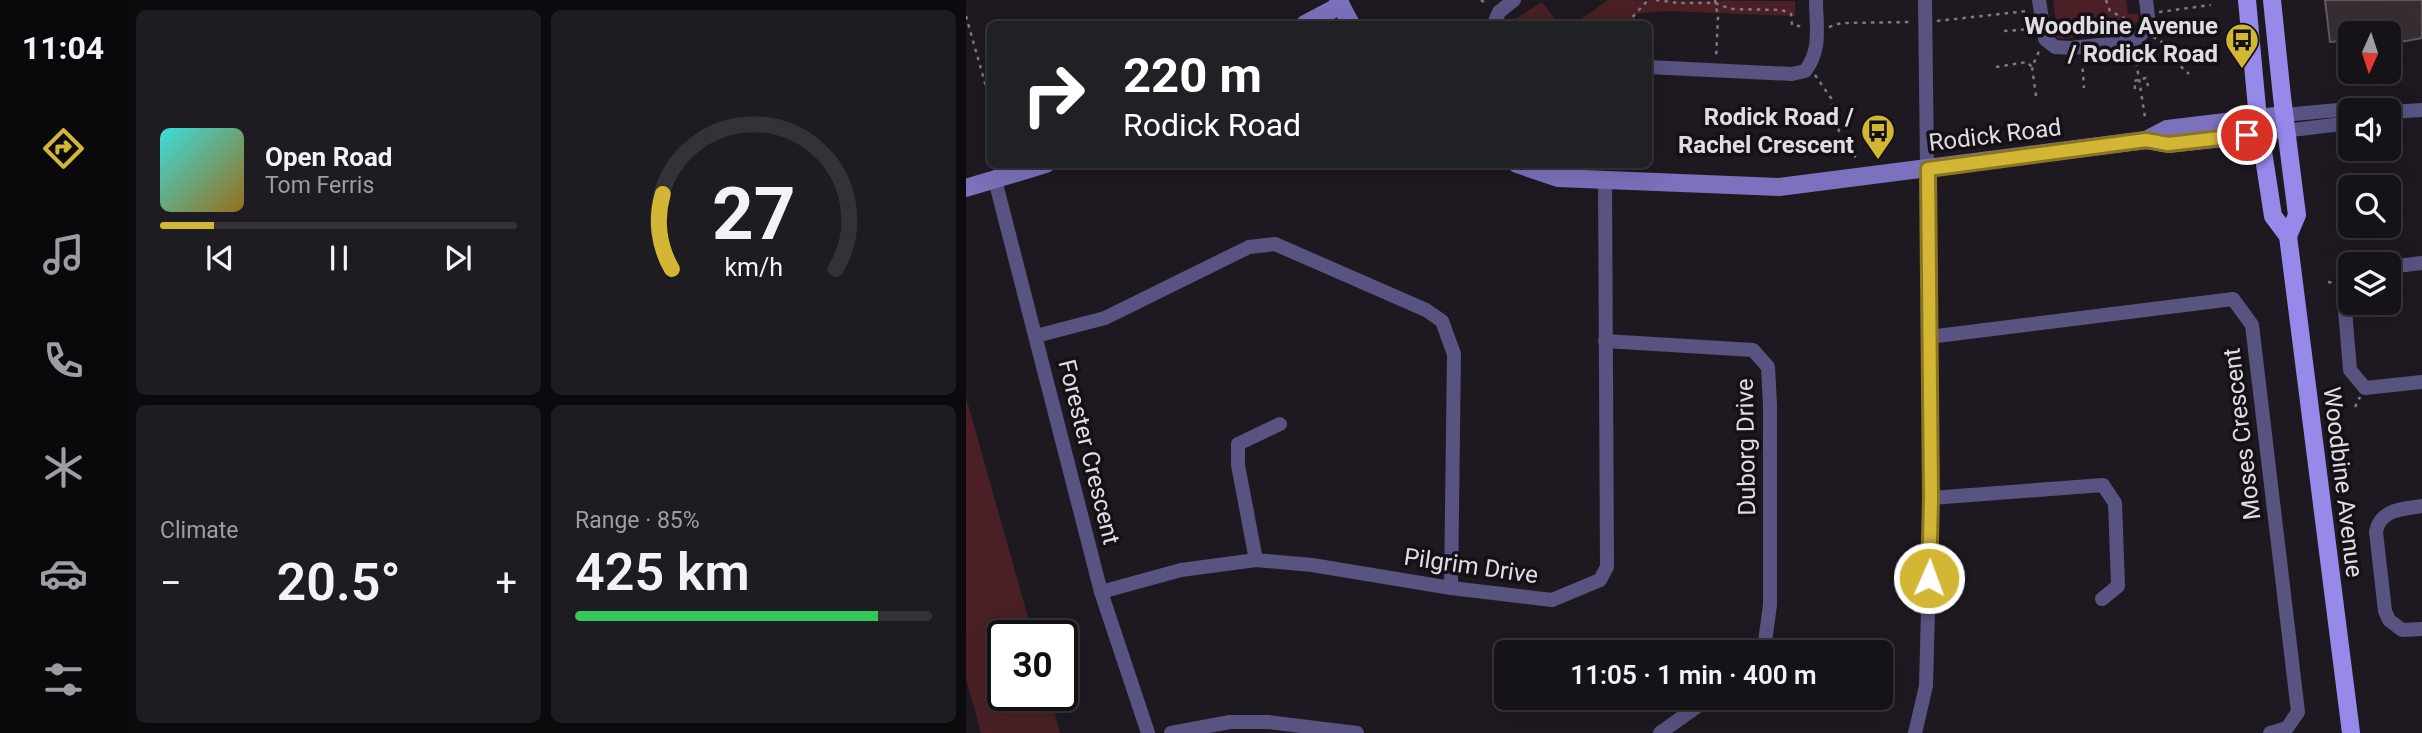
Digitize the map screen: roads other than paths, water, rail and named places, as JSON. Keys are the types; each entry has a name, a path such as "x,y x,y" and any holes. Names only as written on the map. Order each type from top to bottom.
{"main road":[{"name":"Woodbine Avenue","path":"2247,0 2259,126 2273,216 2288,236 2351,733"},
{"name":"Woodbine Avenue","path":"2272,0 2297,215 2288,236"},
{"path":"1310,21 1334,7 1349,21"},
{"name":"Rodick Road","path":"1529,168 1558,178 1779,187 2146,140 2167,129 2285,123"},
{"path":"966,188 1033,168"}],"street":[{"path":"1495,21 1499,12 1514,0"},
{"path":"1652,67 1792,74 1805,71 1818,45 1816,0"},
{"path":"1918,732 1926,686 1931,498 1925,0"},
{"path":"2039,5 2043,33 2055,47 2129,42 2144,32 2149,24 2147,7"},
{"path":"2401,111 2422,110"},
{"path":"2285,123 2338,111"},
{"path":"2285,123 2338,123"},
{"name":"Pilgrim Drive","path":"1101,592 1181,570 1256,559 1552,600 1600,580 1607,567 1605,178"},
{"name":"Forester Crescent","path":"995,180 1101,592 1147,733"},
{"path":"1036,336 1105,318 1249,247 1275,244 1426,310 1442,321 1454,354 1451,587"},
{"path":"2401,266 2422,263"},
{"name":"Moses Crescent","path":"1929,337 2233,299 2252,325 2298,712 2287,728 2270,733"},
{"path":"2345,315 2350,370 2365,388 2422,382"},
{"name":"Duborg Drive","path":"1605,341 1753,350 1768,367 1770,605 1765,640"},
{"path":"1256,559 1238,465 1238,444 1280,424"},
{"path":"1931,498 2103,485 2115,503 2118,586 2102,599"},
{"path":"2422,506 2387,513 2377,526 2376,532 2385,611 2389,620 2402,630 2422,629"},
{"path":"1660,733 1692,710"},
{"path":"1171,733 1230,722 1268,722 1357,733"}],"place":[{"name":"Woodbine Avenue / Rodick Road","path":"2242,70"},
{"name":"Rodick Road / Rachel Crescent","path":"1878,161"}]}
